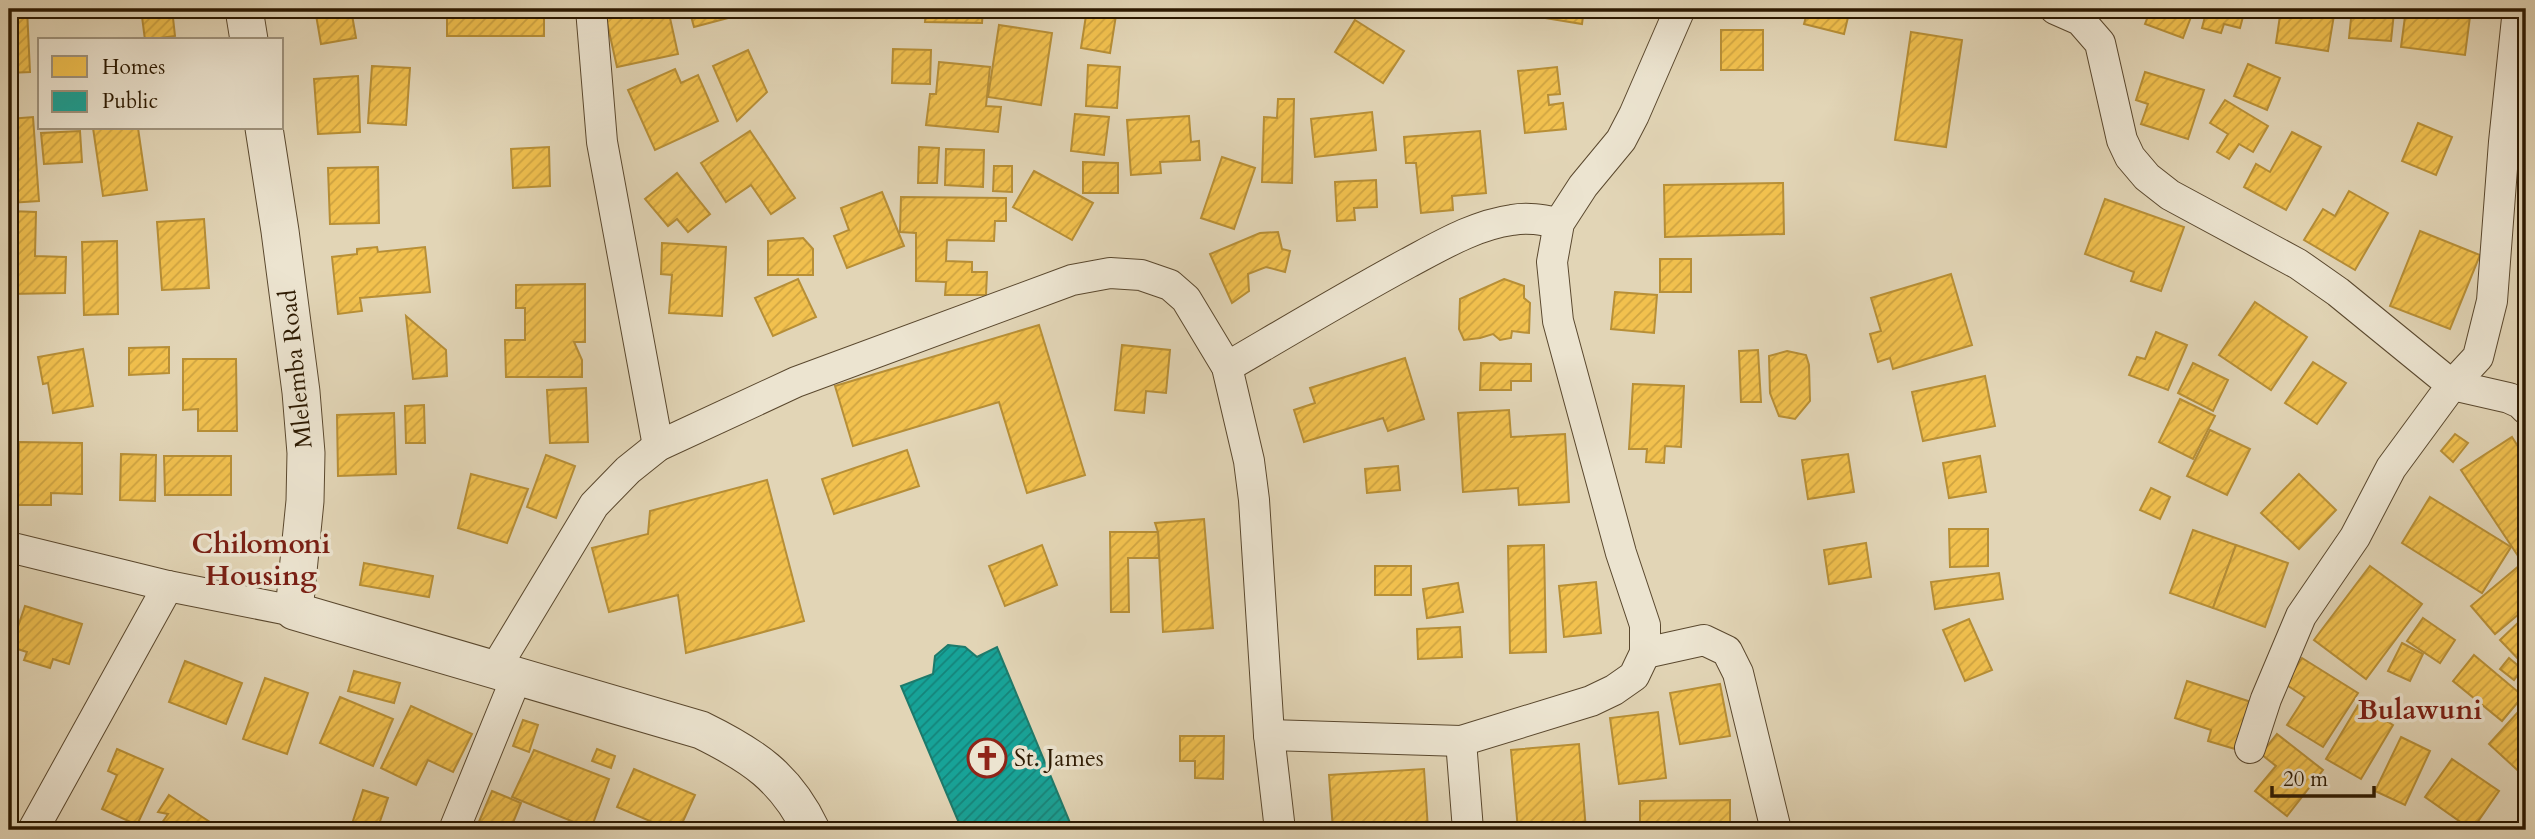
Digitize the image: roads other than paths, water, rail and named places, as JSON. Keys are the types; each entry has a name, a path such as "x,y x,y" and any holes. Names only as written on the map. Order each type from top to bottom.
{"street":[{"path":"244,9 249,38"},
{"path":"591,9 601,142 658,446"},
{"path":"1269,735 1461,741 1591,701 1634,676 1645,653 1645,625 1621,552 1558,321 1552,262 1559,223 1583,186 1621,140 1680,9"},
{"path":"2055,9 2080,20 2100,43 2122,140 2130,156 2147,177 2171,195 2298,264 2338,292 2452,385 2509,398 2526,409"},
{"path":"2250,748 2266,699 2301,616 2355,537 2391,468 2452,385 2478,356 2492,301 2504,142 2518,9"},
{"name":"Mlelemba Road","path":"264,130 296,352 306,453 305,501 293,611"},
{"path":"1227,367 1356,291 1464,236 1510,220 1529,218 1559,223"},
{"path":"454,830 506,673 594,505 628,470 658,446 832,368 1072,280 1110,273 1141,275 1170,285 1186,299 1227,367 1249,461 1254,500 1269,735 1280,830"},
{"path":"9,547 168,586 293,611 701,730 740,749 774,774 801,808 811,830"},
{"path":"33,830 168,586"},
{"path":"1645,653 1704,640 1727,651 1738,673 1776,830"},
{"path":"1461,741 1468,830"}],"place":[{"name":"St. James","path":"987,758"}],"district":[{"name":"Chilomoni Housing","path":"261,560"},
{"name":"Bulawuni","path":"2420,710"}]}
